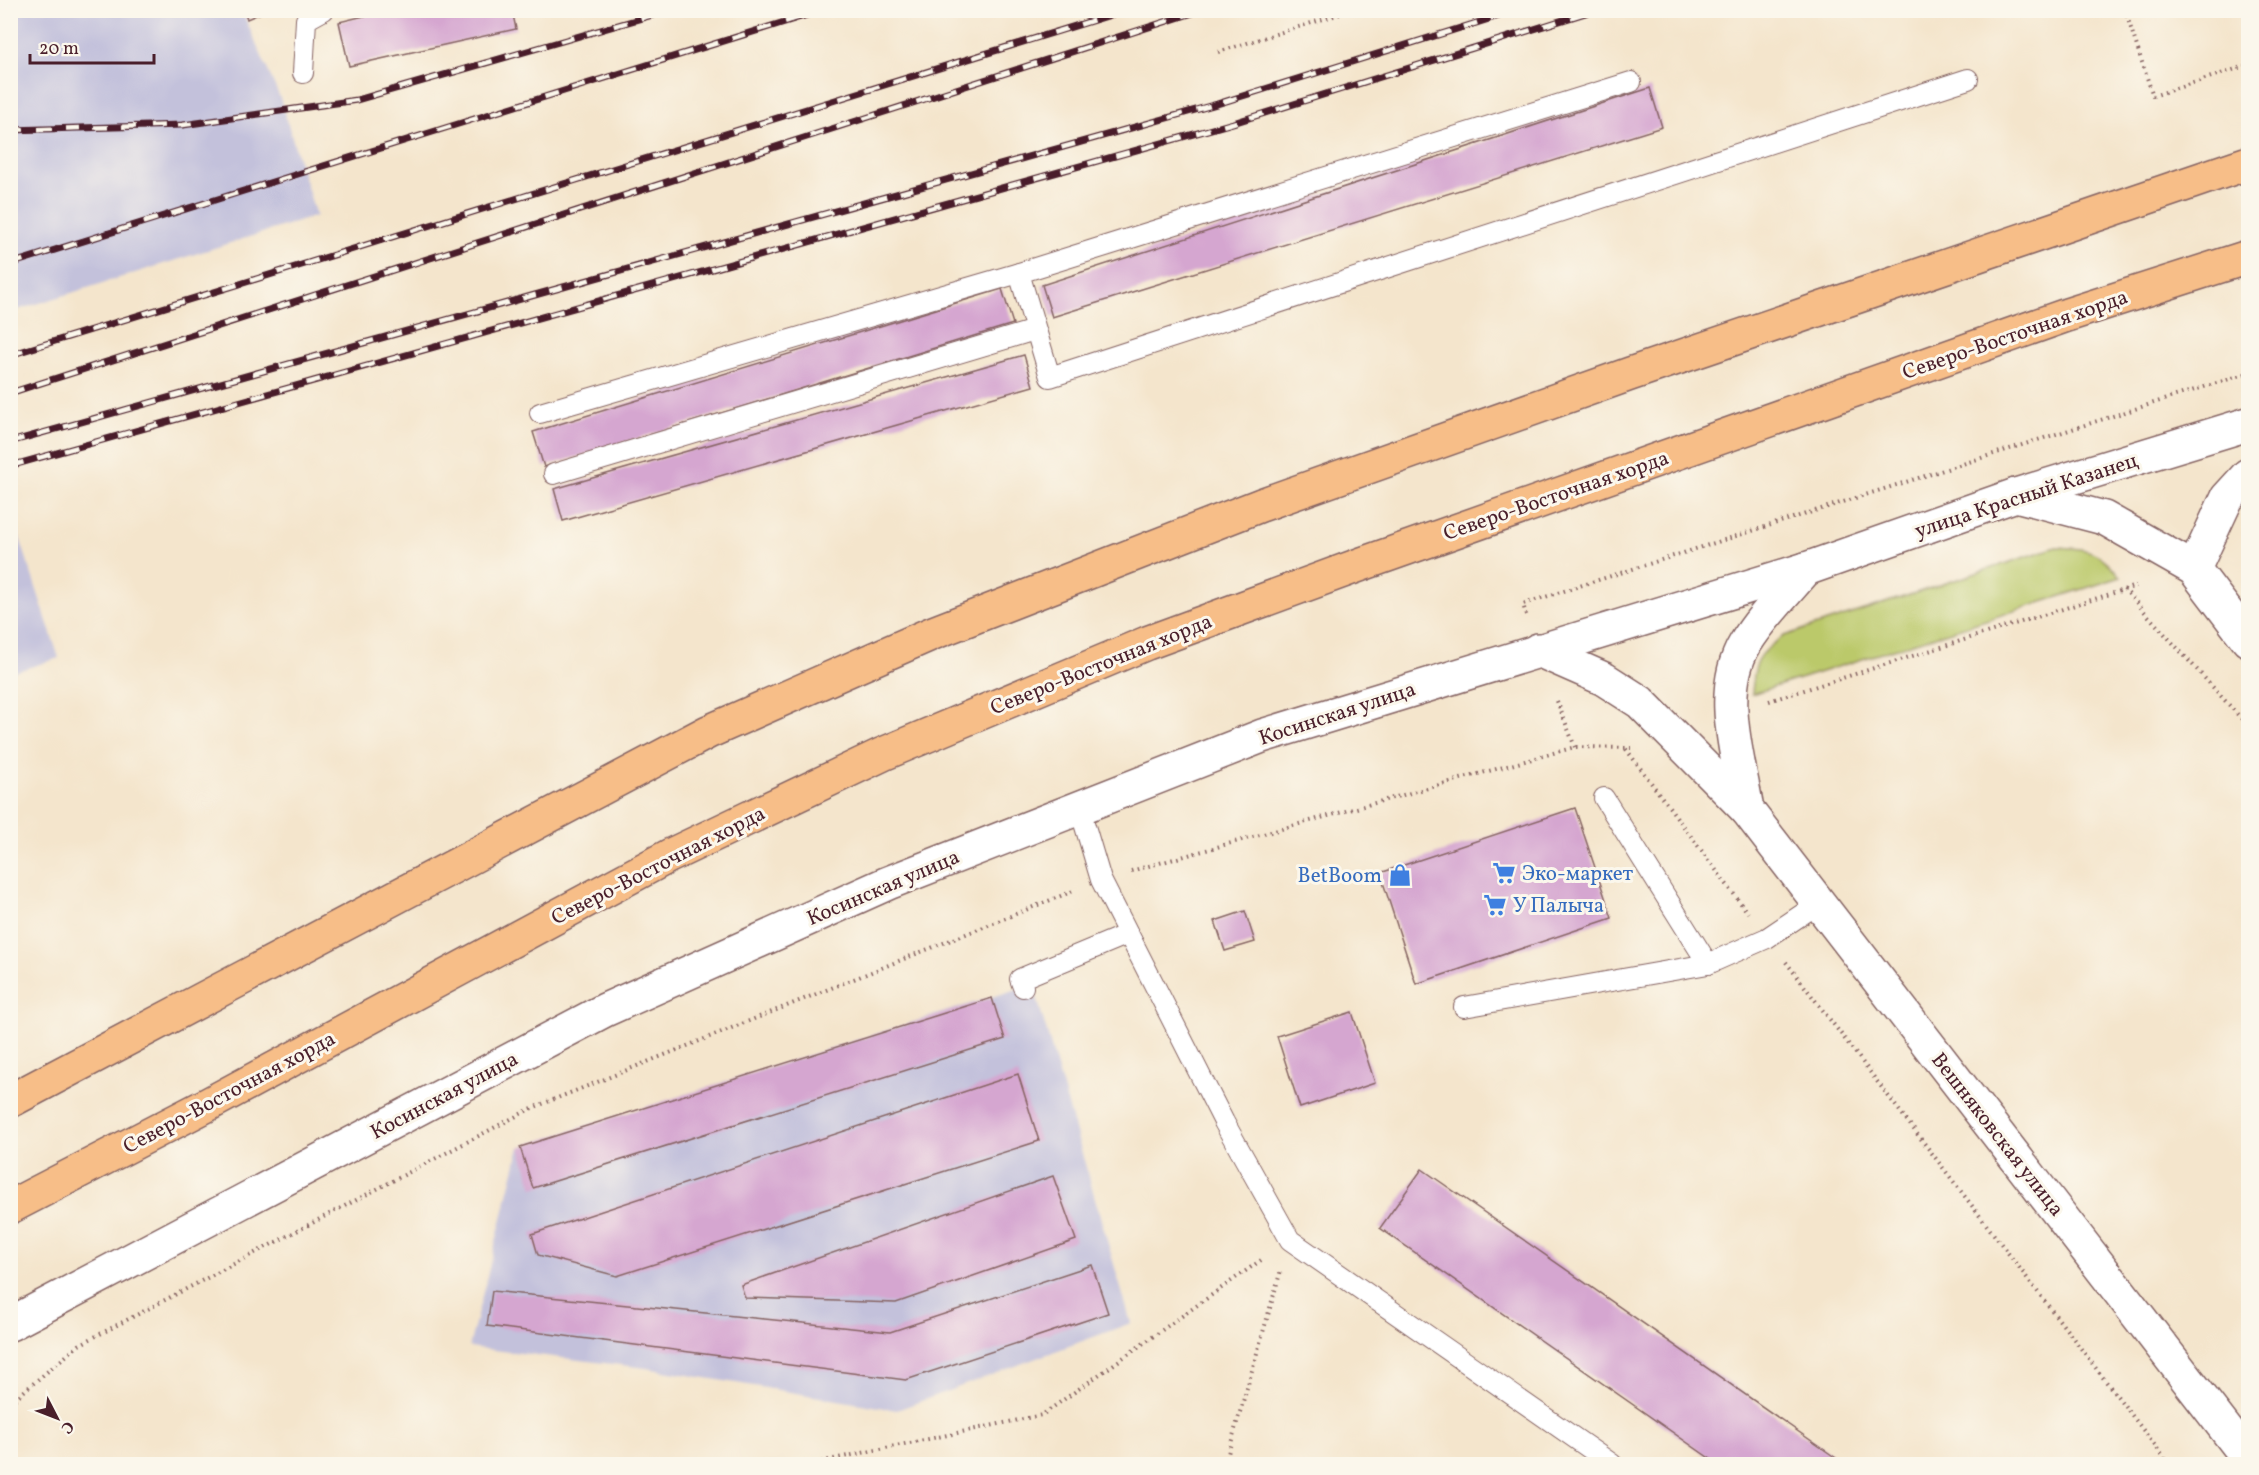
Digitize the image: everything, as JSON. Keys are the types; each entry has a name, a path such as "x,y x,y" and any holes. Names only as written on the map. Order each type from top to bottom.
{"main road":[{"path":"10,1101 708,732 933,633 1261,505 1775,324 2248,163"},
{"name":"Северо-Восточная хорда","path":"10,1207 207,1105 669,856 882,754 1147,643 1362,564 2067,315 2248,257"}],"street":[{"name":"улица Красный Казанец","path":"1806,569 2016,495 2248,424"},
{"path":"2194,569 2227,498 2248,475"},
{"path":"2016,495 2104,518 2194,569 2248,640"},
{"name":"Косинская улица","path":"10,1324 605,1010 888,883 1262,736 1806,569"},
{"name":"Вешняковская улица","path":"1747,810 1731,712 1732,675 1745,644 1806,569"},
{"name":"Вешняковская улица","path":"1538,650 1604,679 1640,702 1747,810 2248,1458"}],"lane":[{"path":"303,73 306,20 324,10"},
{"path":"1018,273 1050,377 1968,79"},
{"path":"540,413 1018,273 1631,82"},
{"path":"554,474 1035,330"},
{"path":"1604,798 1708,964"},
{"path":"1079,806 1101,880 1224,1122 1290,1240 1612,1464"},
{"path":"1464,1007 1708,964 1767,938 1819,903"},
{"path":"1023,987 1020,979 1128,934"}],"path":[{"path":"1218,52 1353,10"},
{"path":"2125,10 2152,96 2248,65"},
{"path":"1768,701 2136,586"},
{"path":"2124,589 2248,726"},
{"path":"10,1403 79,1345 530,1109 1101,880 1575,747 1626,749 1634,747"},
{"path":"1626,749 1767,938 2169,1464"},
{"path":"810,1464 1042,1415 1290,1240"},
{"path":"1225,1464 1290,1240"}],"shaded area":[{"path":"11,10 242,11 280,98 316,216 11,312"},
{"path":"14,520 59,658 11,673 10,521"},
{"path":"1033,984 1131,1323 897,1410 646,1368 469,1347 520,1147"}],"green space":[{"path":"2056,547 2077,548 2100,556 2121,577 1752,694 1754,674 1759,660 1768,648 1784,636"}],"building":[{"path":"244,10 268,10 247,19"},
{"path":"389,10 512,10 516,29 349,66 339,22"},
{"path":"1650,88 1662,127 1052,317 1042,285"},
{"path":"1002,289 1013,324 544,467 533,432"},
{"path":"1024,355 1033,386 563,521 554,489"},
{"path":"1575,808 1612,918 1416,984 1380,873"},
{"path":"1245,911 1255,942 1225,951 1215,921"},
{"path":"992,998 1005,1039 533,1188 520,1147"},
{"path":"1352,1012 1375,1083 1300,1108 1277,1036"},
{"path":"1018,1074 1039,1141 617,1276 538,1255 532,1234"},
{"path":"1422,1169 1845,1464 1718,1464 1380,1228"},
{"path":"1053,1176 1076,1240 896,1303 745,1298 741,1285"},
{"path":"1092,1265 1108,1313 906,1380 487,1326 492,1291 890,1332"}],"railway":[{"path":"10,130 183,125 357,100 670,10"},
{"path":"10,264 823,10"},
{"path":"10,355 1127,10"},
{"path":"10,393 1202,10"},
{"path":"10,442 1217,104 1518,10"},
{"path":"10,466 1233,123 1595,10"}],"place":[{"name":"Эко-маркет","path":"1504,873"},
{"name":"BetBoom","path":"1400,875"},
{"name":"У Палыча","path":"1495,905"}]}
